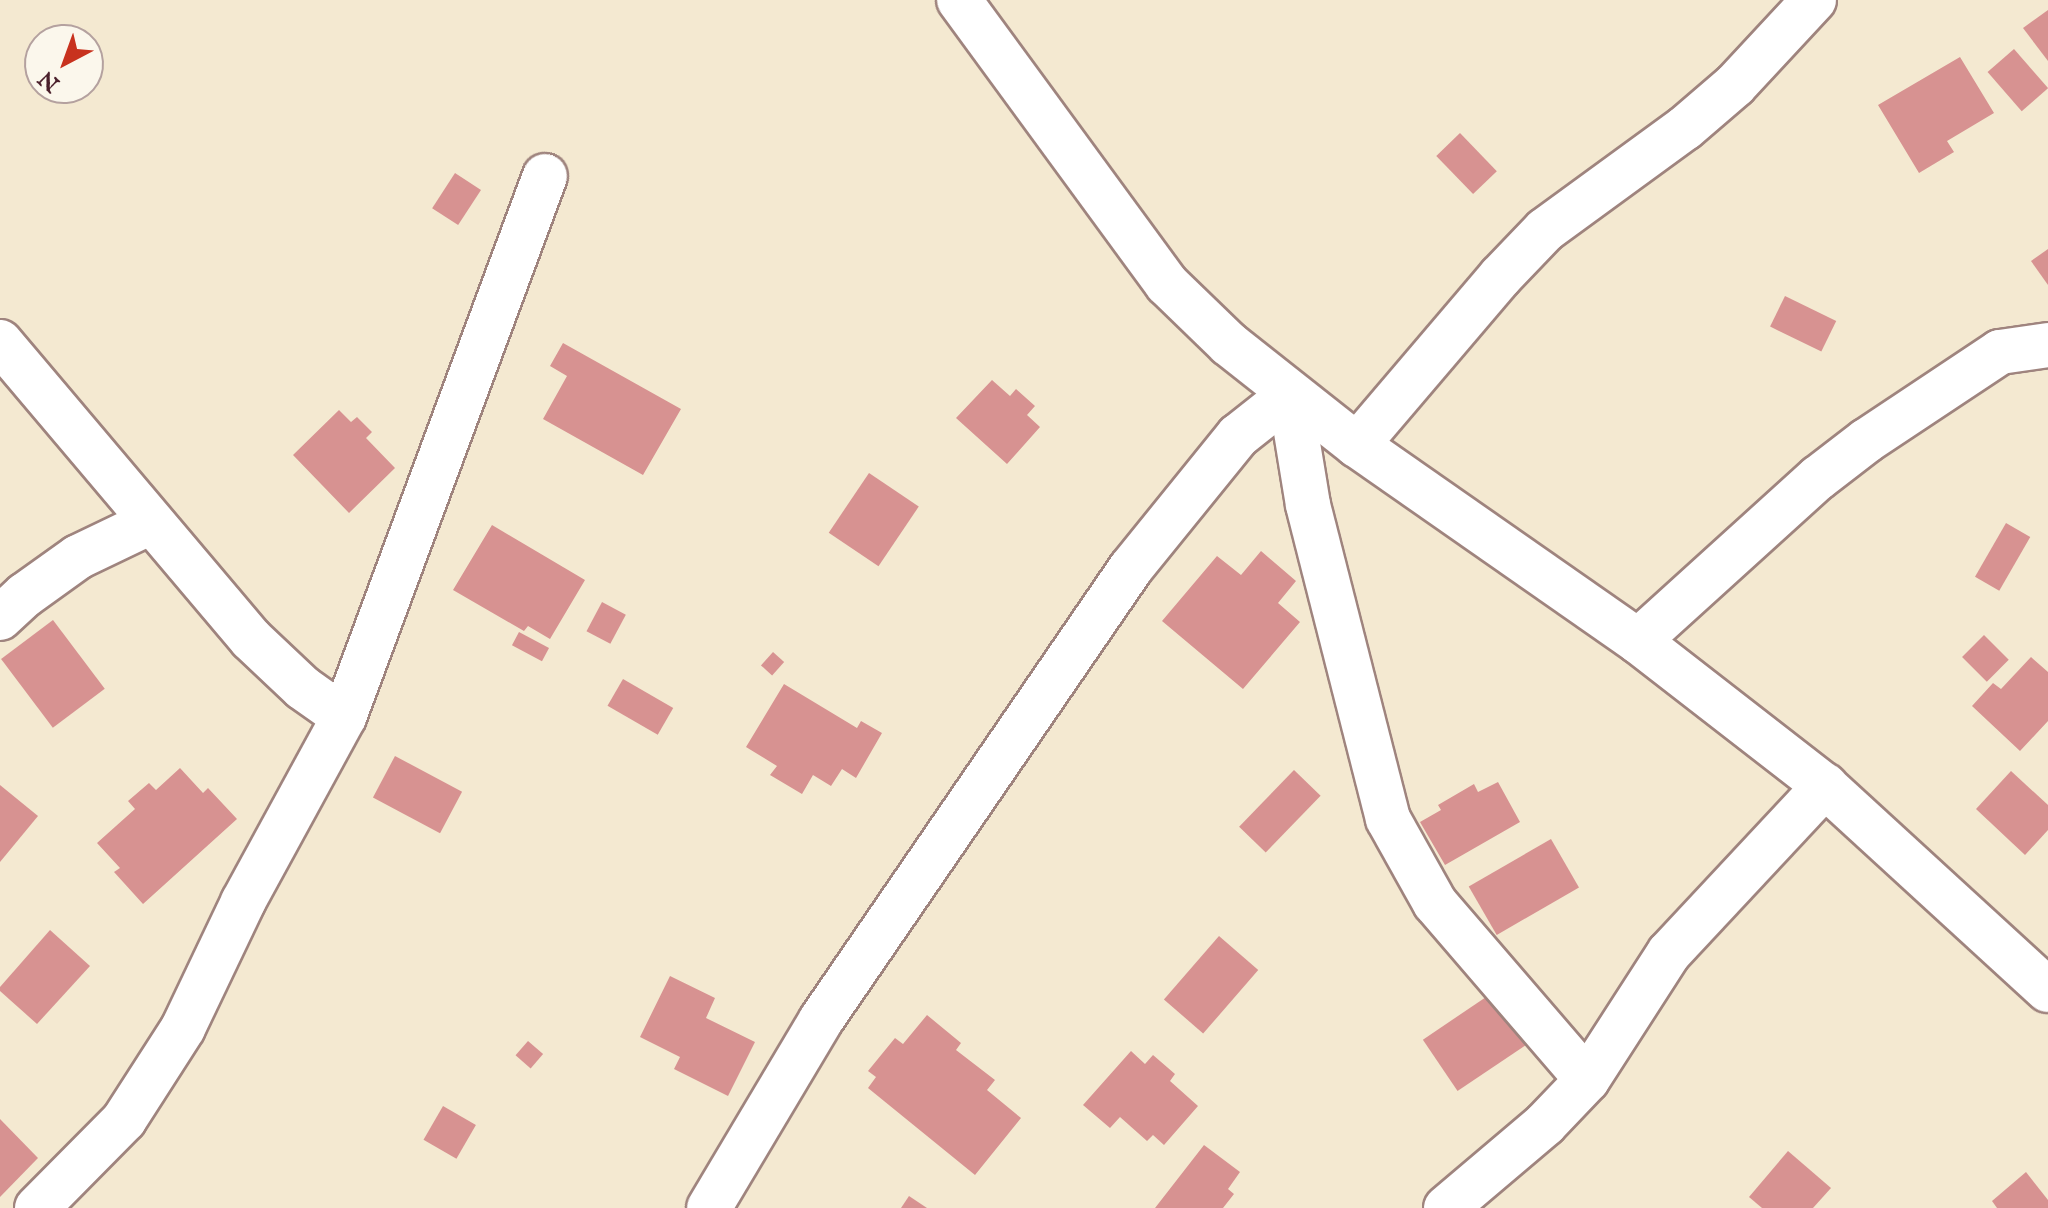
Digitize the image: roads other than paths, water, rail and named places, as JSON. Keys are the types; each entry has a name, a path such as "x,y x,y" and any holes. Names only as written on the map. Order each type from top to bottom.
{"street":[{"path":"959,0 1167,284 1229,344 1357,445 1638,641 1825,786 2048,990"},
{"path":"1357,445 1500,277 1545,230 1685,128 1735,85 1814,0"},
{"path":"37,1208 124,1120 183,1028 243,902 344,717 545,176"},
{"path":"0,342 251,639 303,688 344,717"},
{"path":"1638,641 1818,478 1866,441 2000,352 2048,345"},
{"path":"1290,395 1308,505 1388,819 1435,903 1587,1080"},
{"path":"709,1208 821,1020 1131,568 1238,436 1290,395"},
{"path":"0,618 25,595 78,557 151,522"},
{"path":"1446,1208 1545,1124 1587,1080 1669,953 1825,786"}]}
